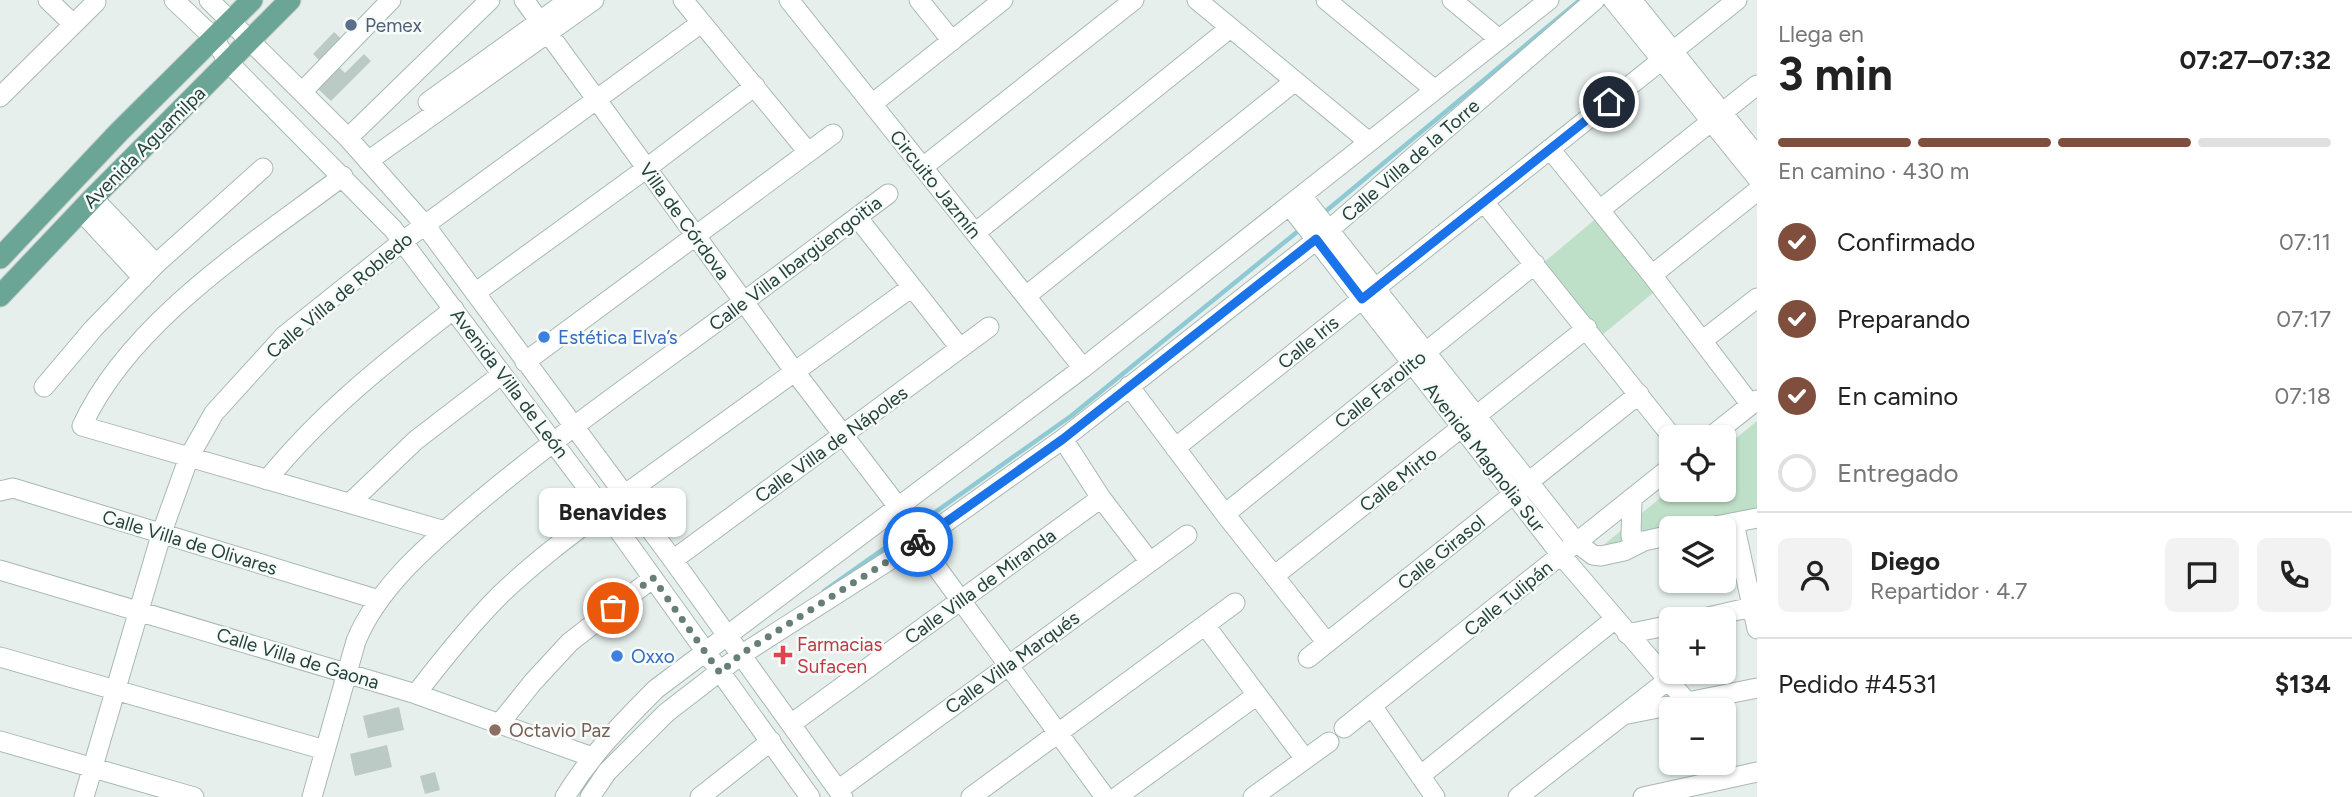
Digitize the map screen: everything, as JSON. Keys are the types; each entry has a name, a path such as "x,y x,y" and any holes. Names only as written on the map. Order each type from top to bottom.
{"main road":[{"name":"Avenida Aguamilpa","path":"0,258 119,132 252,0"},
{"name":"Avenida Aguamilpa","path":"1,294 290,0"}],"street":[{"path":"48,0 72,24"},
{"name":"Avenida Villa de León","path":"174,0 214,38 228,61 344,176 403,241 604,510 810,797"},
{"name":"Avenida Villa de León","path":"209,0 358,150 425,225 673,560 841,793"},
{"path":"302,92 391,0"},
{"path":"358,150 490,0"},
{"name":"Villa de Córdova","path":"524,0 743,303 899,508"},
{"path":"544,27 569,0"},
{"path":"358,150 544,27 594,0"},
{"path":"683,0 808,152"},
{"path":"919,0 952,41"},
{"path":"872,104 1003,0"},
{"path":"922,167 1134,0"},
{"path":"1197,0 1369,142"},
{"path":"1326,0 1352,9 1435,90"},
{"path":"1452,0 1499,39"},
{"name":"Calle Villa de la Torre","path":"565,797 612,733 656,689 1083,368 1549,0"},
{"name":"Calle Villa de la Torre","path":"590,797 607,772 666,713 741,654 918,542 1063,439 1322,235 1595,0"},
{"path":"1613,0 1667,56 1717,117 1757,178"},
{"path":"1632,0 1667,56"},
{"name":"Calle Iris","path":"1175,448 1737,0"},
{"path":"0,97 96,2"},
{"name":"Circuito Jazmín","path":"794,2 1083,368"},
{"name":"Calle Villa de Robledo","path":"84,797 162,532 189,457 214,413 284,336 403,241 701,23"},
{"path":"975,233 1230,28"},
{"path":"0,68 15,82"},
{"path":"1026,296 1295,81"},
{"path":"1601,209 1757,85"},
{"path":"475,293 755,86"},
{"path":"1717,117 1757,156"},
{"path":"525,362 833,134"},
{"path":"1550,149 1601,209 1702,341 1754,403 1726,425"},
{"path":"44,387 93,329 150,271 262,168"},
{"path":"344,176 199,287 170,313 113,374 91,406 82,426 445,531"},
{"path":"1652,275 1757,191"},
{"name":"Calle Villa Ibargüengoitia","path":"312,797 346,673 362,626 379,600 445,531 553,442 888,194"},
{"name":"Avenida Magnolia Sur","path":"1295,201 1521,488 1561,555 1659,670"},
{"path":"1484,202 1664,425"},
{"path":"87,204 150,271"},
{"path":"858,217 961,348"},
{"name":"Calle Farolito","path":"1225,514 1535,264"},
{"path":"624,495 912,287"},
{"path":"1702,341 1757,298"},
{"path":"267,480 295,444 367,377 454,309"},
{"name":"Calle Villa de Nápoles","path":"673,560 989,327"},
{"name":"Calle Mirto","path":"1274,576 1587,328"},
{"path":"350,503 416,440 502,374"},
{"path":"1129,386 1327,643"},
{"name":"Calle Girasol","path":"1308,657 1639,394"},
{"path":"1063,439 1101,498 1150,562"},
{"name":"Calle Tulipán","path":"1253,797 1337,735 1659,477"},
{"name":"Calle Villa de Olivares","path":"0,491 13,488 379,600"},
{"name":"Avenida Magnolia Sur","path":"1521,488 1577,543"},
{"name":"Calle Villa de Miranda","path":"791,724 1101,498"},
{"path":"1632,499 1631,536 1638,541 1659,538"},
{"path":"416,694 454,645 499,596 555,547 604,510"},
{"path":"1736,523 1757,518"},
{"path":"1736,532 1757,629"},
{"name":"Calle Villa Marqués","path":"841,793 1008,665 1187,535"},
{"path":"1577,543 1593,555 1601,556 1624,551 1644,541"},
{"path":"918,542 1105,797"},
{"name":"Calle Villa de Gaona","path":"0,570 416,694 593,757"},
{"path":"500,723 570,642 653,578"},
{"path":"971,797 1235,603"},
{"path":"1736,611 1752,607"},
{"path":"1420,776 1615,618"},
{"path":"1205,625 1305,759"},
{"path":"1627,634 1659,627"},
{"path":"0,657 325,750"},
{"path":"1518,797 1537,788 1663,684"},
{"name":"Avenida Magnolia Sur","path":"1671,684 1684,698"},
{"path":"1707,698 1757,688"},
{"path":"1117,797 1257,695"},
{"path":"1372,706 1435,797"},
{"path":"1623,715 1659,708"},
{"path":"0,741 194,797"},
{"path":"700,797 771,741"},
{"path":"1643,797 1757,772"}],"green space":[{"path":"1605,211 1665,283 1596,340 1536,269"},
{"path":"1757,421 1757,513 1736,517 1659,516 1659,531 1600,548 1659,499 1659,502 1736,502 1736,438"}],"building":[{"path":"334,32 345,42 323,64 313,54"},
{"path":"364,54 371,61 331,101 317,88 339,67 345,73"},
{"path":"399,707 404,730 368,738 363,716"},
{"path":"387,745 392,767 355,776 350,754"},
{"path":"435,772 440,790 425,794 420,776"}],"waterway":[{"path":"1326,211 1580,0"},
{"path":"824,591 1071,416 1297,232"}],"way so far":[{"path":"613,608 653,578 720,673 741,654 918,542"}],"place":[{"name":"Pemex","path":"351,25"},
{"name":"Estética Elva’s","path":"544,337"},
{"name":"Benavides","path":"613,608"},
{"name":"Farmacias Sufacen","path":"783,655"},
{"name":"Oxxo","path":"617,656"},
{"name":"Octavio Paz","path":"495,730"}],"route":[{"path":"918,542 1063,439 1316,239 1362,299 1609,102"}]}
